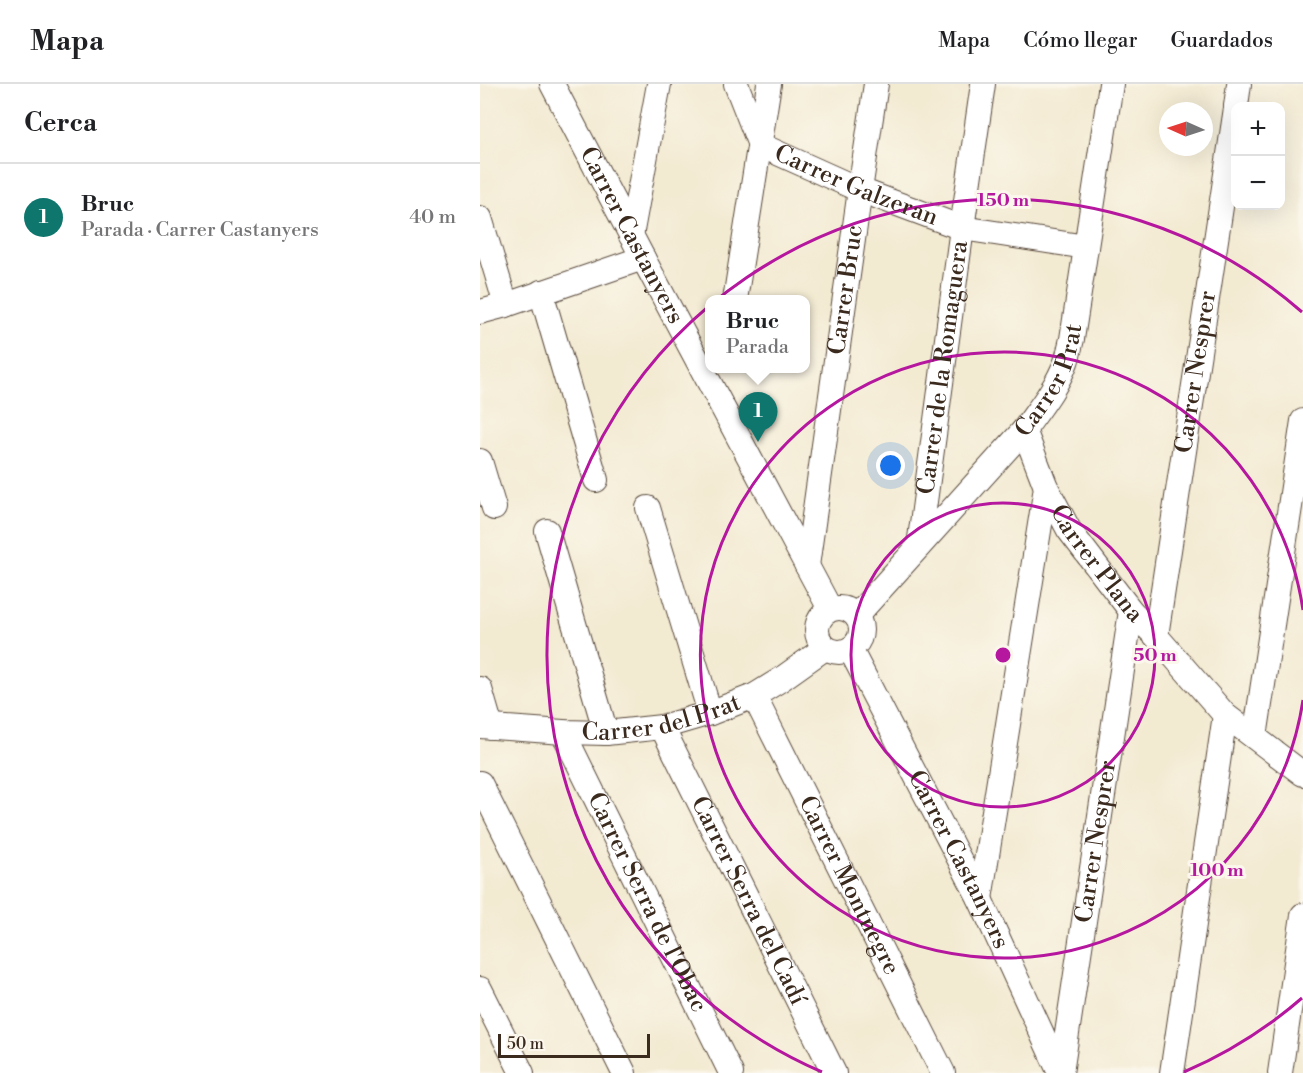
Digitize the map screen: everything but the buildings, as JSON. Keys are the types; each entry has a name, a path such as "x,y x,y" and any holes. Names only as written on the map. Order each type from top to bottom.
{"street":[{"name":"Carrer Castanyers","path":"552,84 830,609"},
{"path":"631,236 659,84"},
{"name":"Carrer Galzeran","path":"736,84 760,145 860,190 962,228 1086,247"},
{"path":"736,295 770,84"},
{"name":"Carrer Bruc","path":"807,566 876,84"},
{"name":"Carrer de la Romaguera","path":"920,546 983,84"},
{"name":"Carrer Prat","path":"857,615 1024,430 1045,402 1058,379 1066,362 1072,339 1111,84"},
{"name":"Carrer Nesprer","path":"1237,102 1239,84"},
{"name":"Carrer Nesprer","path":"1156,636 1231,140"},
{"path":"480,218 506,305"},
{"path":"480,312 643,258"},
{"path":"541,292 596,480"},
{"path":"719,399 723,373"},
{"path":"1255,737 1303,421"},
{"name":"Carrer Plana","path":"1024,430 1046,487 1069,530 1131,611 1225,715 1303,774"},
{"path":"480,461 494,508"},
{"path":"981,898 1046,487"},
{"path":"648,508 710,713"},
{"path":"547,531 606,733"},
{"path":"844,608 857,615 862,630 856,644 850,649 837,652 825,648 817,635 819,620 824,613 830,609 844,608"},
{"name":"Carrer Nesprer","path":"1060,1073 1131,611"},
{"name":"Carrer del Prat","path":"485,727 606,733 662,727 710,713 754,696 825,648"},
{"name":"Carrer Castanyers","path":"850,649 981,898 1060,1073"},
{"path":"480,689 485,727"},
{"name":"Carrer Montnegre","path":"754,696 943,1073"},
{"path":"1172,1073 1225,715"},
{"name":"Carrer Serra del Cadí","path":"662,727 834,1073"},
{"name":"Carrer Serra de l'Obac","path":"563,732 731,1073"},
{"path":"480,783 624,1073"},
{"path":"1280,1073 1303,915"},
{"path":"480,989 522,1073"}],"place":[{"name":"Bruc","path":"758,442"}]}
